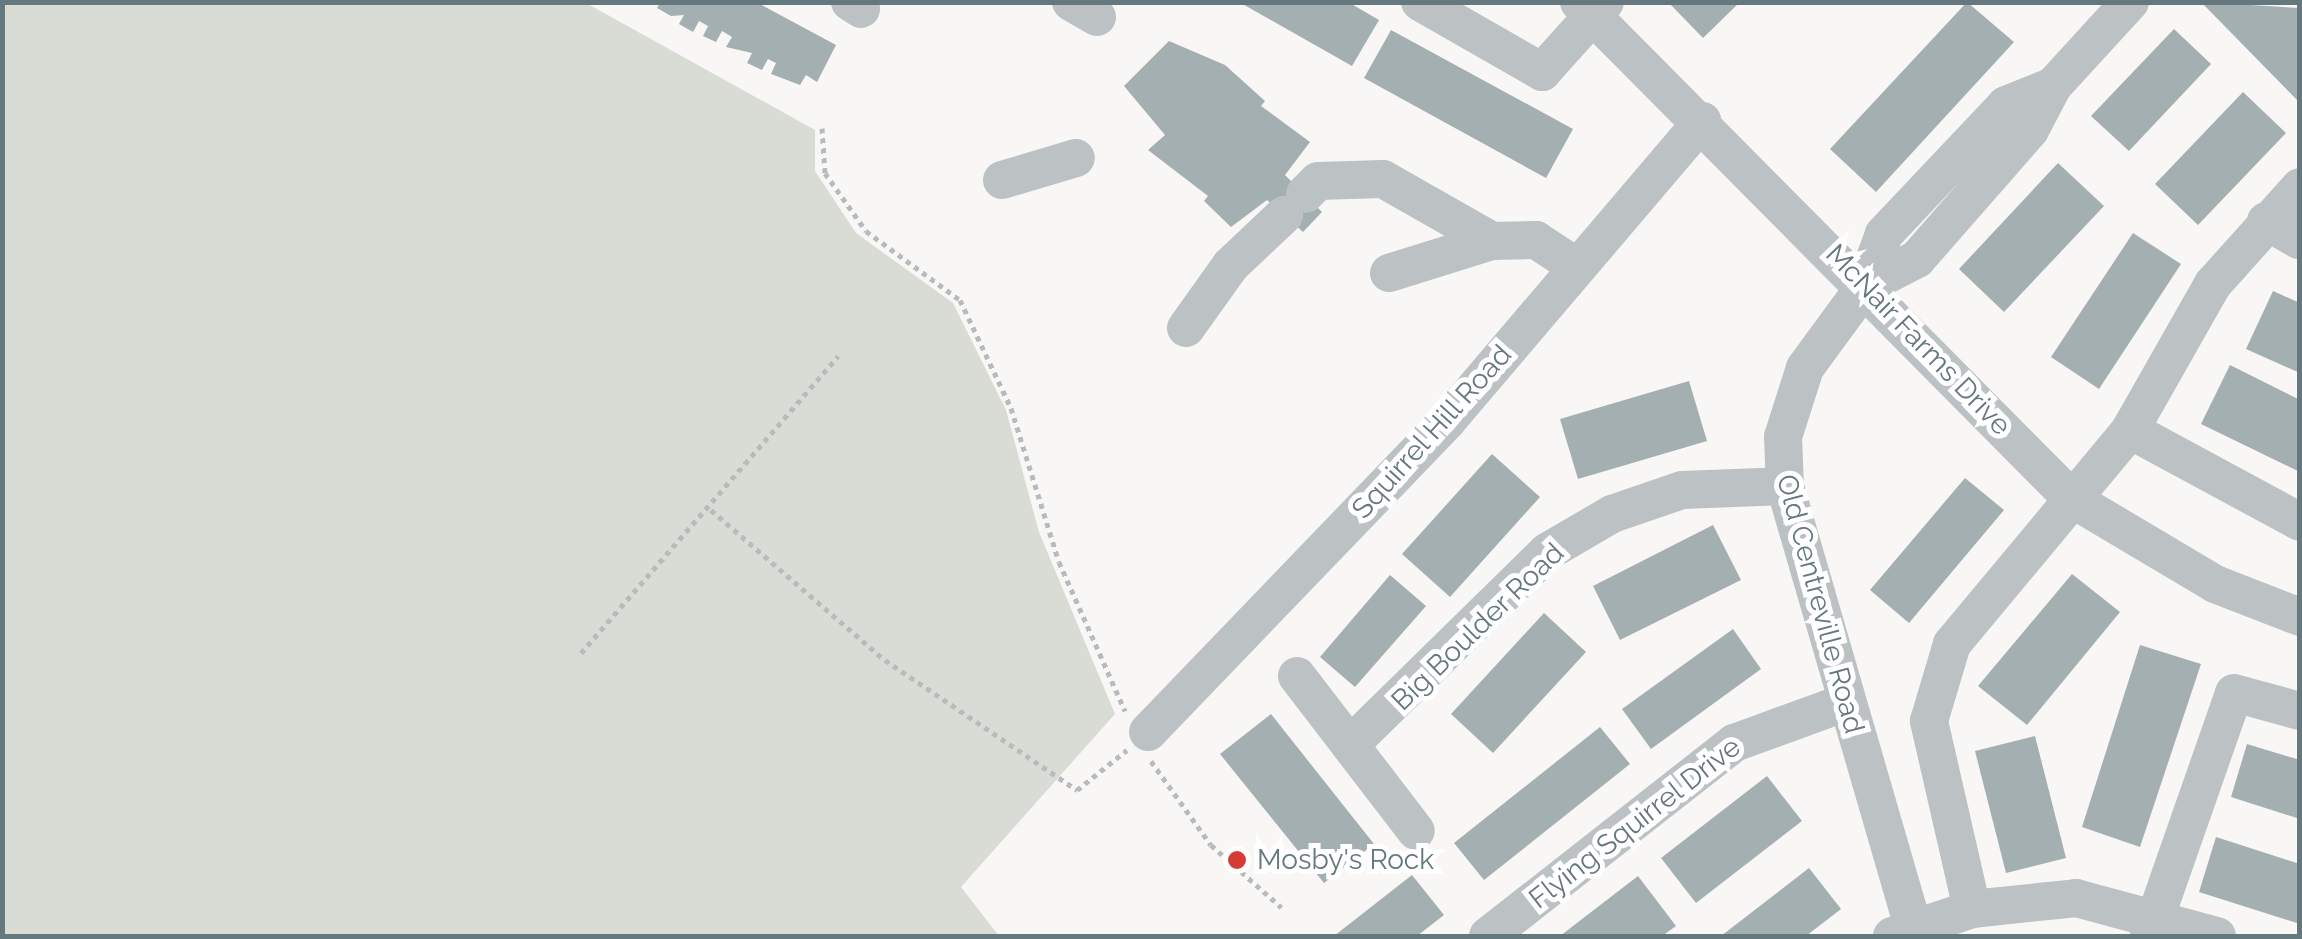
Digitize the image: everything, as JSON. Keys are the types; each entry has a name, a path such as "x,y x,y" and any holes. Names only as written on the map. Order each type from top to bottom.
{"street":[{"path":"1420,2 1542,72 1593,8"},
{"path":"1865,286 1916,260 2030,130 2053,86 2130,2"},
{"name":"McNair Farms Drive","path":"1593,8 2072,498 2216,584 2300,616"},
{"name":"Squirrel Hill Road","path":"1144,735 1446,421 1702,121"},
{"path":"1002,180 1076,158"},
{"path":"1186,328 1231,265 1318,181 1383,179 1492,241"},
{"path":"1972,909 1929,721 1952,644 2130,430 2213,284 2300,187"},
{"path":"2266,221 2300,241"},
{"path":"1389,273 1492,241 1536,240 1577,267"},
{"name":"Old Centreville Road","path":"1865,286 1804,368 1783,436 1785,486 1907,934"},
{"path":"2130,430 2300,522"},
{"name":"Big Boulder Road","path":"1350,746 1547,552 1612,514 1682,490 1785,486"},
{"path":"1297,676 1416,831"},
{"path":"2152,926 2234,693 2300,711"},
{"name":"Flying Squirrel Drive","path":"1488,936 1734,743 1844,703"},
{"path":"1907,934 1972,909 2076,898 2152,926 2217,936"}],"path":[{"path":"822,128 825,173 866,230 960,300 1011,408 1059,562 1144,735 1211,846 1281,907"},
{"path":"581,653 711,510 838,356"},
{"path":"711,510 885,660 1078,790 1144,735"}],"shaded area":[{"path":"2,3 586,3 815,130 815,171 856,233 953,303 1006,410 1039,532 1115,714 961,887 999,936 3,936"}],"building":[{"path":"661,2 756,2 836,45 817,82 806,75 800,85 771,74 776,63 768,59 762,70 747,63 752,53 726,47 732,37 722,31 716,42 703,36 708,26 699,21 693,32 679,24 684,15 671,16 657,8"},
{"path":"1239,2 1348,2 1379,20 1352,66"},
{"path":"1668,2 1740,2 1703,38"},
{"path":"1967,2 2014,42 1876,192 1830,149"},
{"path":"2201,2 2300,8 2300,103"},
{"path":"2174,29 2211,64 2129,151 2091,116"},
{"path":"1391,30 1573,129 1546,178 1364,78"},
{"path":"1169,41 1225,65 1265,101 1261,106 1310,142 1285,175 1322,212 1303,232 1267,200 1231,227 1204,201 1208,196 1148,150 1165,135 1124,86"},
{"path":"2243,92 2286,133 2198,225 2155,184"},
{"path":"2058,163 2104,206 2004,312 1959,269"},
{"path":"2133,233 2181,264 2099,389 2051,357"},
{"path":"2273,291 2300,303 2300,373 2246,349"},
{"path":"2230,365 2300,400 2300,472 2201,424"},
{"path":"1689,381 1707,441 1578,479 1560,419"},
{"path":"1492,454 1540,497 1450,597 1402,554"},
{"path":"1965,478 2004,510 1909,623 1870,590"},
{"path":"1713,525 1741,580 1620,640 1593,586"},
{"path":"2072,574 2120,612 2027,725 1978,686"},
{"path":"1390,575 1426,606 1355,687 1320,657"},
{"path":"1544,613 1586,652 1493,753 1451,714"},
{"path":"1733,629 1761,669 1651,749 1622,709"},
{"path":"2140,645 2201,664 2140,847 2082,827"},
{"path":"1271,714 1374,844 1324,883 1220,754"},
{"path":"1600,727 1630,764 1484,880 1454,843"},
{"path":"2035,736 2066,858 2006,873 1975,751"},
{"path":"2247,744 2300,760 2300,819 2231,797"},
{"path":"1767,776 1802,821 1696,903 1661,858"},
{"path":"2216,837 2300,864 2300,924 2199,892"},
{"path":"1809,868 1841,909 1806,936 1721,936"},
{"path":"1412,875 1444,915 1417,936 1334,936"},
{"path":"1638,876 1676,926 1662,936 1560,936"}],"place":[{"name":"Mosby's Rock","path":"1237,860"}]}
